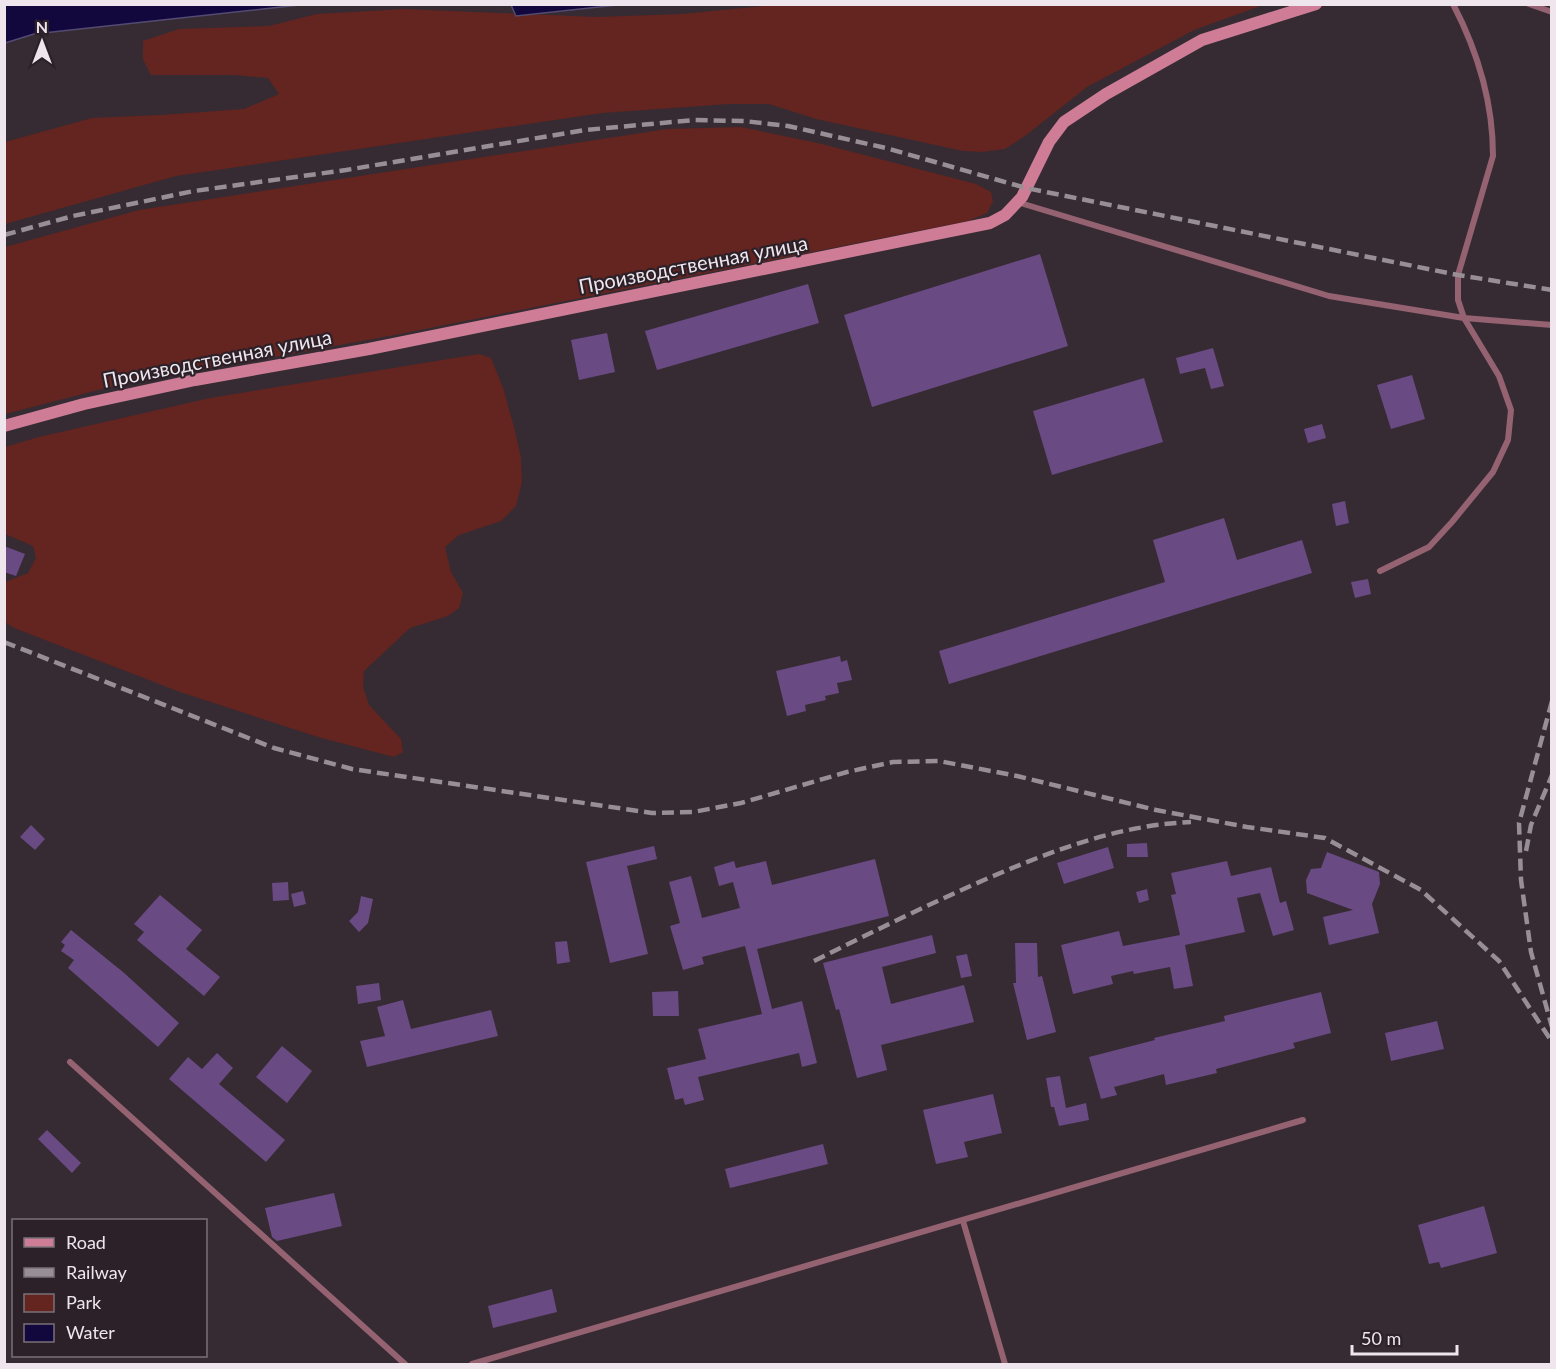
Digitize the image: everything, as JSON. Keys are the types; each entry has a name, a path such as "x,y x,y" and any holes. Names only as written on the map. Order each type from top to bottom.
{"street":[{"name":"Производственная улица","path":"4,426 162,386 369,349 966,230 990,223 1005,215 1017,202 1030,182 1049,142 1064,122 1106,94 1202,40 1316,4"}],"lane":[{"path":"1380,571 1429,547 1493,472 1508,440 1511,410 1499,376 1464,318 1458,300 1458,276 1493,156 1493,138 1488,99 1477,56 1453,4"},
{"path":"1528,4 1551,12"},
{"path":"1017,202 1329,296 1464,318 1551,325"},
{"path":"70,1062 405,1365"},
{"path":"472,1365 1304,1120"},
{"path":"963,1221 1005,1365"}],"green space":[{"path":"784,4 1263,5 1194,30 1087,87 1005,149 982,152 963,151 816,119 769,104 729,104 602,113 176,176 5,224 5,142 92,118 244,109 279,94 268,78 234,75 151,75 143,59 143,41 179,29 269,26 317,14 404,9 597,17 682,14"},
{"path":"741,127 822,144 976,184 991,192 993,201 987,213 968,221 400,334 110,387 5,414 5,247 139,210 667,129"},
{"path":"479,354 491,358 503,388 521,458 522,482 516,506 501,521 459,535 445,547 451,572 463,593 459,608 448,616 410,628 364,671 363,687 369,705 401,739 403,752 394,757 318,737 180,692 14,628 5,622 5,582 28,573 36,558 33,546 5,534 5,447 39,437 210,398"}],"water":[{"path":"5,4 299,5 34,34 5,43"},
{"path":"511,5 617,5 516,16"}],"building":[{"path":"1040,254 1068,346 872,407 844,315"},
{"path":"808,284 819,323 657,370 645,331"},
{"path":"607,333 615,372 579,380 571,340"},
{"path":"1213,348 1224,386 1211,389 1205,368 1180,374 1176,358"},
{"path":"1412,375 1425,419 1391,429 1377,385"},
{"path":"1144,378 1163,442 1052,475 1033,411"},
{"path":"1322,424 1326,438 1308,443 1304,429"},
{"path":"1345,501 1349,523 1336,526 1332,504"},
{"path":"1224,518 1237,560 1302,540 1312,573 949,684 939,651 1165,582 1153,540"},
{"path":"4,546 25,554 16,576 4,572"},
{"path":"1368,579 1371,594 1355,598 1351,582"},
{"path":"840,656 841,662 847,660 852,680 837,683 839,693 825,696 826,700 805,705 806,711 787,716 776,671"},
{"path":"31,825 45,839 35,850 20,837"},
{"path":"1147,843 1148,857 1127,857 1127,844"},
{"path":"654,846 657,859 627,866 648,954 610,963 586,862"},
{"path":"1108,847 1114,868 1064,884 1057,863"},
{"path":"1327,852 1379,872 1380,884 1372,904 1379,933 1329,945 1323,917 1353,910 1307,893 1306,880 1311,869 1321,868"},
{"path":"875,859 889,916 757,949 772,1009 802,1001 817,1063 802,1067 799,1053 698,1077 704,1100 685,1105 683,1098 675,1100 667,1068 706,1059 698,1029 762,1014 745,946 702,957 704,964 683,970 670,926 680,923 669,882 691,876 702,918 740,908 733,882 719,886 714,867 734,861 736,868 766,861 772,885"},
{"path":"1227,861 1231,876 1271,867 1280,903 1286,901 1294,930 1273,936 1260,893 1237,898 1245,932 1185,945 1193,986 1174,989 1170,967 1111,976 1113,984 1073,994 1061,945 1119,931 1123,946 1180,935 1171,895 1176,894 1171,873"},
{"path":"288,882 289,900 273,901 272,883"},
{"path":"1147,889 1149,900 1139,903 1136,892"},
{"path":"303,891 306,904 294,907 291,894"},
{"path":"160,895 202,930 186,949 220,977 204,996 137,940 144,932 134,924"},
{"path":"361,896 373,899 368,923 359,932 349,921 358,912"},
{"path":"71,930 123,972 179,1023 158,1047 68,968 74,960 61,951 65,945 61,942"},
{"path":"932,935 936,953 882,967 891,1004 964,985 974,1022 881,1045 887,1070 857,1078 839,1009 836,1010 823,963"},
{"path":"567,941 570,962 557,964 555,942"},
{"path":"1015,943 1037,943 1038,977 1042,976 1056,1032 1027,1040 1013,983 1016,983"},
{"path":"967,954 972,976 961,978 956,956"},
{"path":"379,983 381,1000 358,1004 356,986"},
{"path":"678,991 679,1016 653,1016 652,992"},
{"path":"1321,992 1331,1033 1293,1043 1295,1048 1216,1069 1217,1073 1166,1085 1164,1074 1114,1087 1117,1095 1101,1099 1089,1057 1225,1021 1224,1016"},
{"path":"403,1000 411,1029 491,1010 498,1036 367,1067 360,1041 385,1036 377,1007"},
{"path":"1437,1021 1444,1049 1391,1061 1385,1033"},
{"path":"282,1046 312,1071 287,1103 256,1077"},
{"path":"217,1053 233,1068 219,1084 285,1140 266,1162 169,1079 188,1057 202,1069"},
{"path":"1060,1076 1066,1108 1086,1103 1089,1120 1059,1126 1054,1107 1051,1107 1046,1078"},
{"path":"993,1094 1002,1133 964,1142 968,1157 936,1164 923,1110"},
{"path":"47,1130 81,1163 72,1173 38,1139"},
{"path":"823,1144 828,1164 730,1188 725,1169"},
{"path":"334,1193 342,1226 277,1241 272,1237 265,1208"},
{"path":"1484,1206 1497,1253 1441,1268 1439,1262 1429,1264 1418,1225"},
{"path":"552,1289 557,1312 493,1328 488,1306"}],"railway":[{"path":"4,235 73,216 194,191 346,170 585,130 694,120 744,121 788,126 886,148 1026,188 1458,275 1552,290"},
{"path":"4,642 274,748 352,769 652,813 693,812 741,803 847,772 893,762 939,761 1017,776 1156,810 1247,827 1325,838 1421,890 1499,961 1552,1042"},
{"path":"1552,701 1519,823 1521,880 1531,952 1552,1027"},
{"path":"1526,851 1531,825 1552,775"},
{"path":"814,961 1009,869 1060,850 1137,828 1191,822"}]}
